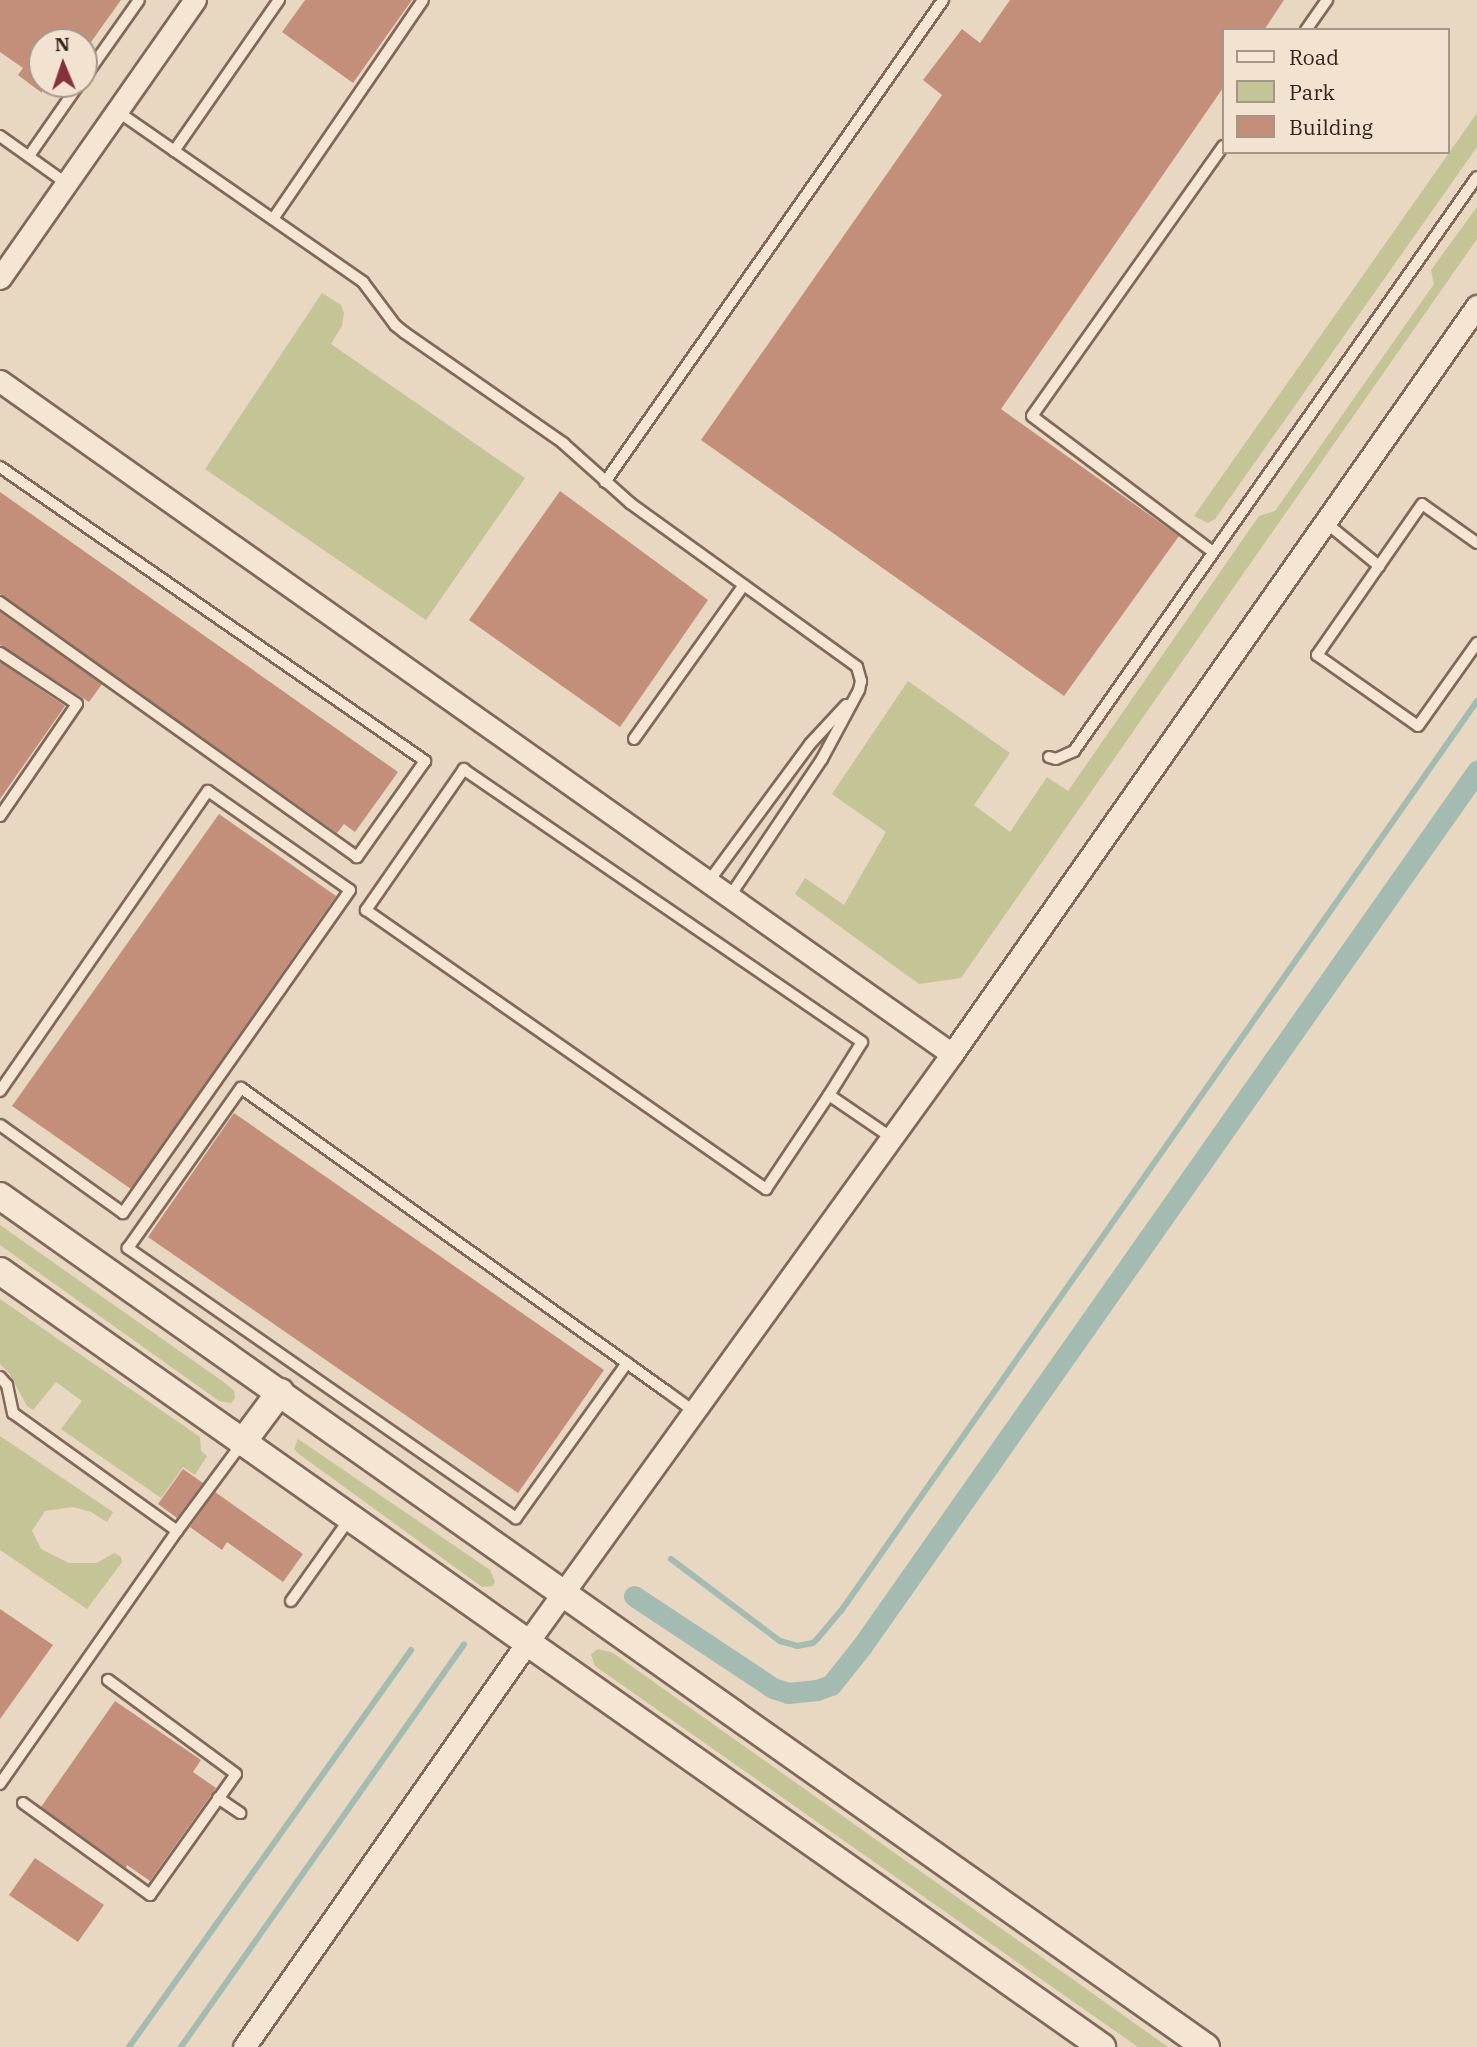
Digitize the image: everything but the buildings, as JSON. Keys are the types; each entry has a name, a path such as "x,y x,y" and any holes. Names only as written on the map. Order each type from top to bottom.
{"street":[{"path":"0,278 195,0"},
{"path":"244,2047 527,1643 952,1054 1477,306"},
{"path":"0,381 952,1054"},
{"path":"0,1196 565,1592 1206,2047"},
{"path":"0,1271 1102,2047"},
{"path":"242,1443 280,1392"}],"lane":[{"path":"98,58 139,0"},
{"path":"174,150 279,0"},
{"path":"273,219 424,0"},
{"path":"605,482 943,0"},
{"path":"1307,28 1327,0"},
{"path":"29,156 69,98"},
{"path":"117,111 363,282 405,333 563,443 605,482 856,667 861,681 822,759 730,896"},
{"path":"0,136 66,183"},
{"path":"1213,552 1032,416 1222,147"},
{"path":"1049,757 1056,760 1074,751 1477,177"},
{"path":"0,467 425,761 357,858 0,602"},
{"path":"1477,543 1422,503 1317,655 1418,726 1477,643"},
{"path":"1325,523 1379,566"},
{"path":"634,739 744,585"},
{"path":"0,653 78,704 0,816"},
{"path":"709,881 810,744 855,696"},
{"path":"464,769 862,1042 829,1095 766,1189 366,910 464,769"},
{"path":"0,1091 208,791 351,890 122,1213 0,1125"},
{"path":"627,1363 516,1518 128,1248 241,1088 627,1363 695,1412"},
{"path":"829,1095 892,1138"},
{"path":"0,1377 7,1385 13,1413 177,1531"},
{"path":"0,1415 13,1413"},
{"path":"0,1784 242,1443"},
{"path":"291,1601 350,1518"},
{"path":"23,1803 150,1895 236,1774 108,1680"},
{"path":"218,1798 240,1813"}],"green space":[{"path":"1477,113 1477,147 1215,519 1208,523 1194,516 1449,154"},
{"path":"1477,207 1477,239 961,978 919,984 795,894 805,878 844,905 886,832 832,794 908,681 1010,753 974,805 1010,832 1047,777 1068,791 1259,516 1275,511 1434,284 1431,270"},
{"path":"322,293 341,305 344,313 342,326 331,344 525,478 426,620 205,469"},
{"path":"0,1225 225,1383 234,1391 235,1398 231,1403 219,1401 0,1245"},
{"path":"0,1299 200,1437 201,1451 207,1456 195,1475 183,1467 161,1498 61,1429 82,1401 56,1382 33,1410 27,1406 9,1373 0,1364"},
{"path":"0,1436 113,1512 107,1522 91,1512 73,1507 45,1511 32,1531 41,1549 69,1563 97,1563 114,1553 121,1557 122,1562 87,1609 0,1550"},
{"path":"298,1439 490,1570 495,1582 493,1586 482,1587 299,1454 294,1449"},
{"path":"598,1649 613,1653 1168,2047 1138,2047 595,1666 591,1654"}],"waterway":[{"path":"671,1559 780,1641 797,1646 813,1643 818,1638 841,1611 1477,701"},
{"path":"634,1596 773,1688 788,1693 817,1690 831,1685 862,1646 1477,771"},
{"path":"181,2047 464,1644"},
{"path":"129,2047 411,1650"}]}
